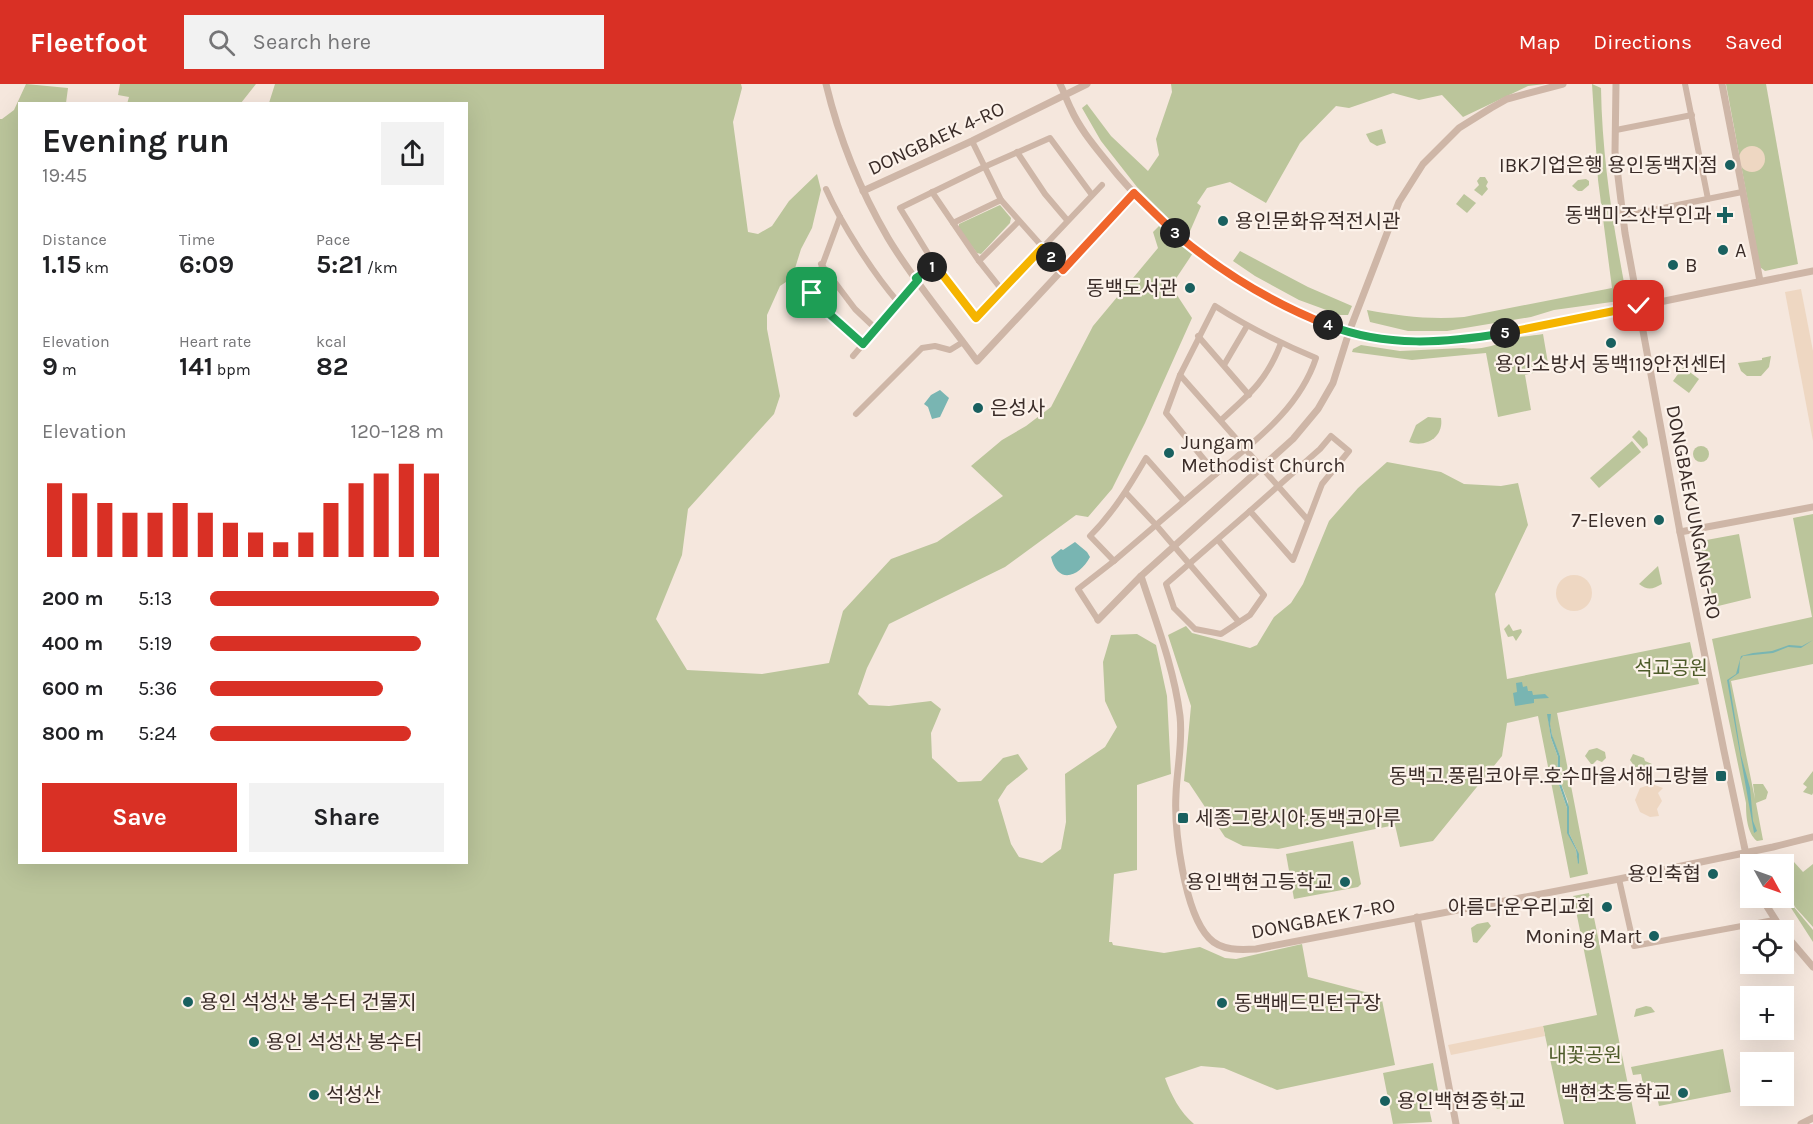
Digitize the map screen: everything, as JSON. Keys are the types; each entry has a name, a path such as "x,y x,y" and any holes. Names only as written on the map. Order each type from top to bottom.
{"street":[{"path":"825,84 840,134 863,191 889,239 977,361 1134,193"},
{"path":"1060,84 1071,109 1117,174 1171,229 1220,268 1281,304 1320,322 1350,332 1390,341 1412,343 1450,341 1520,330 1813,271"},
{"name":"DONGBAEK 4-RO","path":"863,191 972,141 1087,84"},
{"path":"1216,474 1166,413 1180,375 1215,306 1247,326 1316,358 1310,375 1292,405 1246,448 1216,474 1114,561 1078,589 1098,620 1140,576 1293,439 1322,403 1333,383 1399,202 1423,164 1459,128 1491,108 1507,99 1563,84"},
{"name":"DONGBAEKJUNGANG-RO","path":"1616,84 1615,152 1623,216 1680,532 1746,853"},
{"path":"1685,84 1708,199"},
{"path":"1722,84 1760,281"},
{"path":"1616,130 1692,115"},
{"path":"1092,195 1050,138 900,208 935,265 976,318 1067,220 1092,195 1102,184"},
{"path":"972,141 1001,200 1063,270"},
{"path":"1017,152 1045,194 1067,220"},
{"path":"826,189 840,217 888,291 898,302"},
{"path":"932,192 979,261 1002,290"},
{"path":"1623,216 1742,192"},
{"path":"953,223 1001,200"},
{"path":"840,217 812,290 813,297 863,344"},
{"path":"979,261 1019,221"},
{"path":"821,264 855,309 876,328"},
{"path":"852,356 917,279 935,265"},
{"path":"1224,365 1247,326"},
{"path":"1198,336 1249,395"},
{"path":"856,414 922,348 935,346 950,350 963,342"},
{"path":"1221,420 1263,381 1275,360 1281,343"},
{"path":"1180,375 1307,519"},
{"path":"1218,540 1264,595 1250,615 1221,634 1195,629 1174,608 1166,585 1331,436 1349,451 1322,484 1293,560 1250,511"},
{"path":"1114,561 1090,536 1109,517 1146,458 1184,501"},
{"path":"1126,493 1239,622"},
{"path":"1680,532 1813,507"},
{"name":"DONGBAEK 7-RO","path":"1140,576 1174,680 1181,730 1175,815 1179,848 1195,915 1209,938 1223,947 1239,950 1256,949 1619,879 1813,837"},
{"path":"1619,879 1634,946 1740,926"},
{"path":"1767,908 1774,920"},
{"path":"1417,917 1456,1124"},
{"path":"1794,944 1813,967"},
{"path":"1801,1124 1813,1118"}],"green space":[{"path":"26,84 68,88 66,102 18,102 18,864 468,864 468,102 269,102 275,84 741,84 742,88 733,122 748,232 758,234 772,226 789,201 817,174 821,190 812,228 801,249 792,278 780,286 767,315 767,329 780,396 774,414 688,509 682,555 656,619 687,670 762,674 829,663 843,611 891,559 937,542 1003,496 971,466 1002,440 1051,407 1093,326 1158,248 1153,232 1159,226 1193,253 1171,286 1192,318 1145,423 1112,489 1088,517 1076,515 1005,567 889,624 867,668 858,694 869,705 889,706 931,701 941,709 931,733 932,758 958,782 981,781 1003,758 1018,754 1028,769 1007,786 998,800 1011,844 1019,857 1042,863 1061,849 1066,822 1065,774 1105,747 1117,727 1105,701 1103,662 1111,635 1137,634 1156,645 1167,696 1171,774 1137,785 1137,870 1114,874 1109,942 1113,945 1164,953 1200,947 1225,958 1236,959 1302,944 1308,977 1380,996 1395,1065 1277,1090 1224,1068 1201,1066 1165,1078 1176,1103 1194,1124 0,1124 0,119 14,110"},
{"path":"120,84 256,84 242,102 128,102 129,97 118,95"},
{"path":"1171,84 1545,84 1528,86 1463,117 1442,95 1419,100 1393,93 1349,108 1336,106 1300,143 1266,203 1230,182 1207,188 1197,203 1201,206 1187,238 1137,187 1101,141 1082,108 1087,104 1111,136 1148,171 1159,155 1156,139 1172,92"},
{"path":"1592,84 1601,88 1609,191 1626,293 1619,301 1554,310 1531,317 1447,331 1408,331 1370,322 1367,310 1416,317 1464,317 1612,288 1598,180"},
{"path":"1726,84 1766,84 1798,264 1765,271 1760,267"},
{"path":"1382,129 1386,143 1377,146 1370,142 1366,134"},
{"path":"1480,177 1485,177 1488,182 1486,186 1488,189 1482,196 1474,190 1479,185 1477,181"},
{"path":"1586,179 1589,185 1582,191 1572,186 1578,180"},
{"path":"1464,194 1476,203 1467,213 1456,204"},
{"path":"1000,205 1011,218 1010,223 981,254 977,253 959,229 959,224"},
{"path":"1240,251 1308,287 1352,306 1348,315 1340,315 1299,300 1255,276 1233,261"},
{"path":"1543,334 1549,369 1525,375 1531,410 1498,417 1486,353 1412,360 1352,352 1361,345 1400,351 1475,349"},
{"path":"1771,356 1769,367 1761,376 1747,376 1741,371 1738,363 1762,360 1762,358"},
{"path":"1683,367 1699,379 1689,393 1673,381"},
{"path":"1428,417 1441,418 1440,431 1437,436 1427,442 1409,442 1416,425"},
{"path":"1639,430 1647,438 1648,445 1643,449 1632,437"},
{"path":"1632,441 1641,452 1599,488 1590,478"},
{"path":"1698,446 1704,446 1709,454 1707,460 1698,462 1693,457 1693,451"},
{"name":"석교공원","path":"1387,462 1441,472 1464,484 1501,486 1518,483 1528,525 1495,594 1507,679 1690,642 1699,684 1557,713 1588,874 1570,878 1538,716 1507,723 1502,756 1433,841 1400,847 1395,825 1278,849 1243,846 1225,837 1189,783 1184,781 1191,706 1168,635 1186,626 1192,633 1250,648 1257,645 1274,617 1291,603 1303,584 1329,521 1358,488","holes":["1548,717 1553,740 1560,756 1560,781 1568,802 1569,833 1577,850 1578,863 1576,850 1568,833 1567,808 1557,779 1558,757 1551,738"]},
{"path":"1813,514 1813,664 1731,681 1755,799 1753,784 1763,784 1768,792 1766,799 1756,803 1763,840 1757,841 1751,834 1748,824 1746,803 1712,639 1812,617 1793,518"},
{"path":"1739,534 1751,598 1710,608 1697,546 1701,541"},
{"path":"1658,566 1662,584 1645,588 1639,584"},
{"path":"1509,624 1513,631 1521,629 1522,632 1516,641 1513,636 1508,637 1504,629"},
{"path":"1597,748 1605,752 1606,758 1602,762 1597,760 1591,764 1585,756 1589,750"},
{"path":"1633,754 1652,764 1651,770 1643,772 1635,767 1630,760"},
{"path":"1813,771 1812,795 1803,792 1807,787 1803,784"},
{"path":"1353,841 1361,884 1358,887 1294,899 1286,854"},
{"path":"1794,862 1803,872 1813,864 1813,927 1795,907"},
{"name":"내꽃공원","path":"1589,893 1636,1124 1564,1124 1543,1026 1597,1015 1573,896"},
{"path":"1794,907 1813,930 1813,942 1791,908"},
{"path":"1488,922 1491,926 1477,943 1473,942 1471,928"},
{"path":"1651,1007 1655,1012 1634,1017 1636,1009"},
{"path":"1723,1049 1731,1092 1659,1106 1654,1082 1643,1084 1641,1074 1633,1075 1631,1067"},
{"path":"1433,1063 1439,1096 1427,1099 1432,1122 1393,1124 1383,1073"},
{"path":"1500,1096 1507,1099 1509,1105 1497,1109 1493,1103 1497,1102 1496,1099"}],"shaded area":[{"path":"1752,146 1761,150 1765,159 1761,168 1752,172 1743,168 1739,159 1743,150"},
{"path":"1801,289 1813,351 1813,441 1785,292"},
{"path":"1574,575 1587,580 1592,593 1587,606 1574,611 1561,606 1556,593 1561,580"},
{"path":"1652,784 1663,788 1658,793 1662,801 1657,809 1659,816 1650,817 1640,812 1635,800 1640,788"},
{"path":"1543,1026 1545,1036 1451,1055 1448,1045"}],"water":[{"path":"940,390 949,398 940,417 932,419 928,407 924,404 931,395"},
{"path":"1075,542 1090,557 1081,569 1064,575 1054,566 1051,557"},
{"path":"1813,640 1801,648 1788,647 1773,653 1743,656 1740,660 1739,673 1729,680 1741,755 1750,788 1753,821 1757,831 1754,833 1727,680 1736,674 1741,656 1772,651 1789,645 1802,646"},
{"path":"1522,682 1523,687 1527,686 1528,691 1532,691 1533,695 1545,694 1549,698 1534,699 1534,703 1515,706 1513,693 1517,692 1516,683"},
{"path":"1547,714 1551,714 1552,735 1560,756 1560,781 1569,807 1569,833 1579,854 1578,864 1576,850 1567,833 1567,808 1557,779 1558,757 1551,738"}],"place":[{"name":"IBK기업은행 용인동백지점","path":"1730,165"},
{"name":"동백미즈산부인과","path":"1725,215"},
{"name":"용인문화유적전시관","path":"1223,221"},
{"name":"A","path":"1723,250"},
{"name":"B","path":"1673,265"},
{"name":"동백도서관","path":"1190,288"},
{"name":"용인소방서 동백119안전센터","path":"1611,343"},
{"name":"은성사","path":"978,408"},
{"name":"Jungam Methodist Church","path":"1169,453"},
{"name":"7-Eleven","path":"1659,520"},
{"name":"동백고.풍림코아루.호수마을서해그랑블","path":"1721,776"},
{"name":"세종그랑시아.동백코아루","path":"1183,818"},
{"name":"용인축협","path":"1713,874"},
{"name":"용인백현고등학교","path":"1345,882"},
{"name":"아름다운우리교회","path":"1607,907"},
{"name":"Moning Mart","path":"1654,936"},
{"name":"용인 석성산 봉수터 건물지","path":"188,1002"},
{"name":"동백배드민턴구장","path":"1222,1003"},
{"name":"용인 석성산 봉수터","path":"254,1042"},
{"name":"백현초등학교","path":"1683,1093"},
{"name":"석성산","path":"314,1095"},
{"name":"용인백현중학교","path":"1385,1101"}],"route":[{"path":"812,293 817,303 863,344 918,280 916,278 935,265 976,318 1042,248 1063,270 1134,193 1185,241 1220,268 1253,289 1333,327 1390,341 1434,342 1488,336 1639,306"}]}
